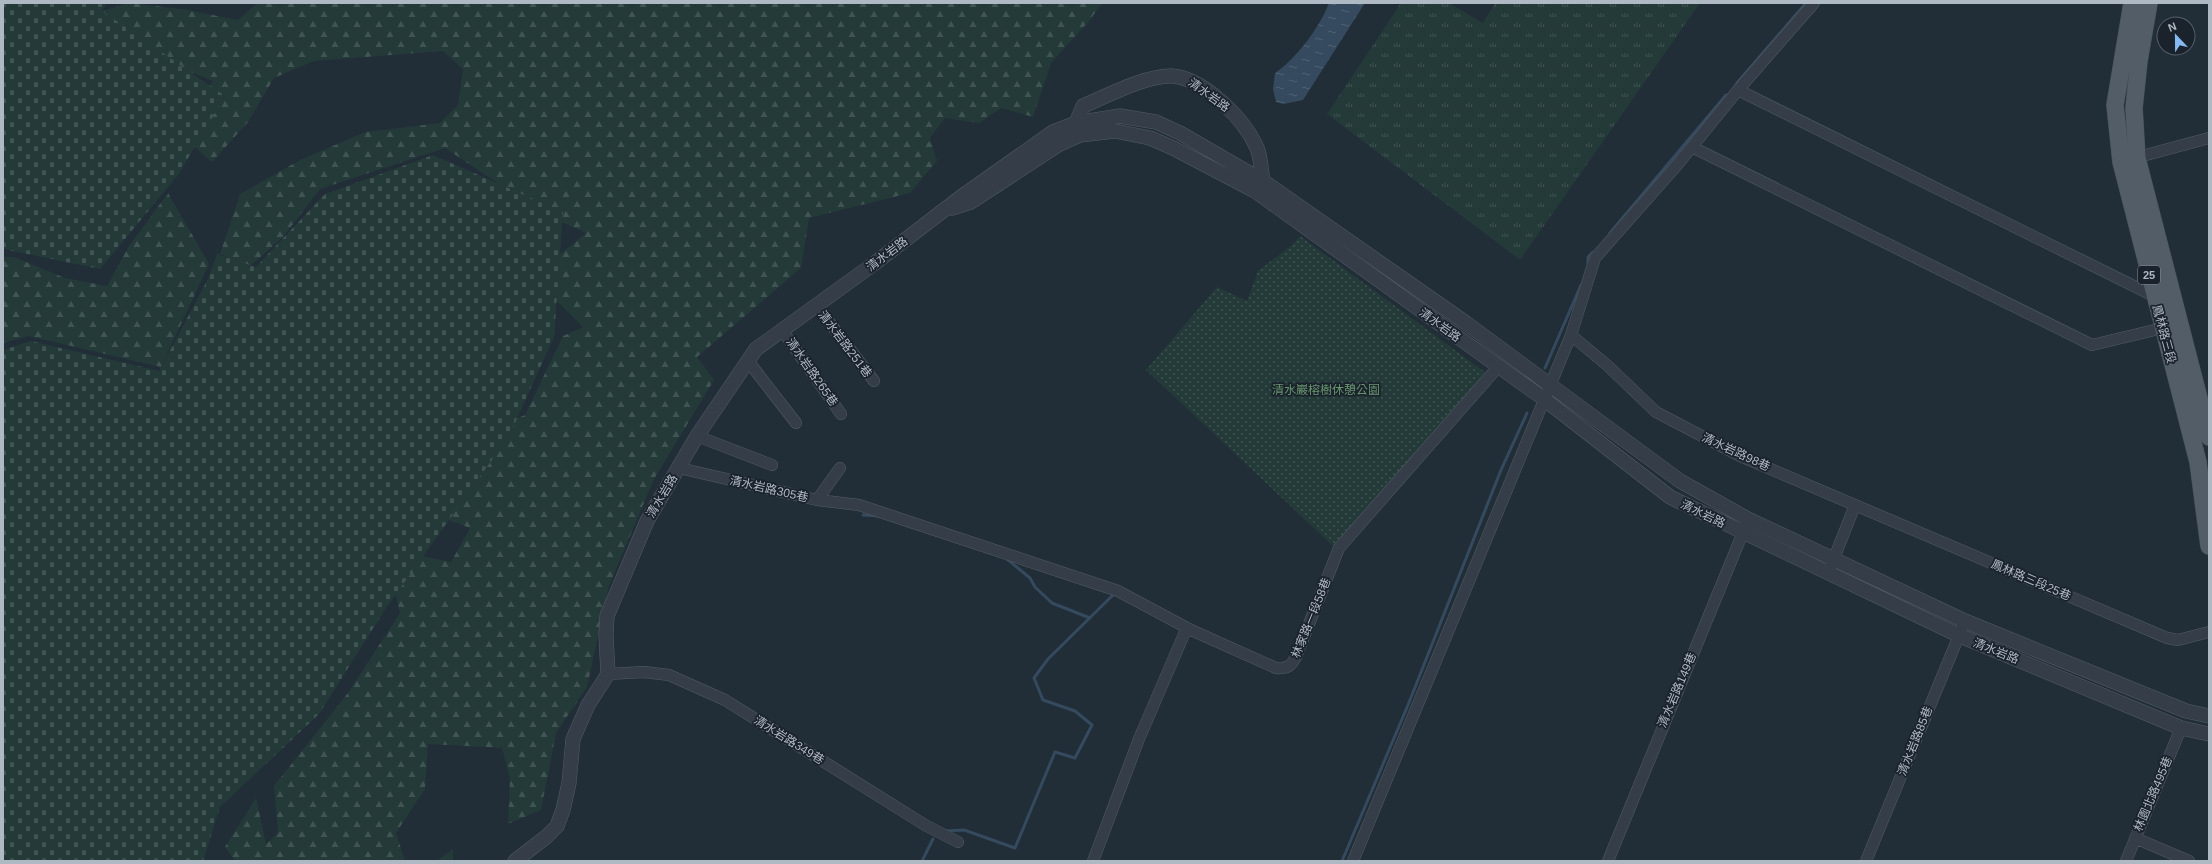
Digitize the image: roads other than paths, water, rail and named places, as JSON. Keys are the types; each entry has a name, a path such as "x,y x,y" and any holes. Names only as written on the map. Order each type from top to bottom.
{"main road":[{"name":"鳳林路三段","path":"2132,3 2115,105 2129,160 2209,437"},
{"name":"鳳林路三段","path":"2149,3 2139,61 2129,160 2154,296 2198,462 2209,546"}],"street":[{"path":"1353,861 1571,335 1595,258 1692,147 1738,90 1814,3"},
{"name":"清水岩路","path":"608,674 606,635 607,616 647,521 697,436 756,349 817,306 946,210 971,202 1058,145 1078,129 1083,106 1125,87 1171,76 1187,78 1228,107 1247,129 1258,149 1259,186"},
{"path":"1738,90 2154,296"},
{"name":"清水岩路","path":"1078,129 1115,131 1150,138 1259,186 1550,384 1680,481 1748,519 1965,621 2186,711 2209,716"},
{"path":"2129,160 2209,138"},
{"path":"1692,147 2092,345 2163,328"},
{"name":"清水岩路","path":"1259,186 1498,367 1544,399 1670,497 1958,636 2181,728 2209,734"},
{"name":"清水岩路251巷","path":"817,306 874,381"},
{"name":"清水岩路265巷","path":"782,330 841,414"},
{"name":"清水岩路98巷","path":"1571,335 1608,366 1656,412 1740,456 1855,505"},
{"path":"748,361 796,422"},
{"name":"林家路一段58巷","path":"1191,630 1276,668 1284,668 1291,665 1296,657 1339,548 1498,367"},
{"path":"697,436 772,465"},
{"name":"清水岩路305巷","path":"679,468 817,500 859,505 1118,591 1191,630"},
{"path":"817,500 840,468"},
{"path":"1828,574 1855,505"},
{"name":"鳳林路三段25巷","path":"1855,505 2167,638 2178,640 2209,632"},
{"name":"清水岩路149巷","path":"1608,861 1748,519"},
{"name":"清水岩路85巷","path":"1866,861 1965,621"},
{"path":"1093,861 1139,739 1185,632 1191,630"},
{"name":"清水岩路349巷","path":"608,674 644,672 669,675 725,700 925,825 958,842"},
{"path":"515,861 546,837 557,826 563,810 569,783 573,739 588,705 608,674"},
{"name":"林園北路495巷","path":"2126,861 2181,728"},
{"path":"2135,838 2189,861"}],"water":[{"path":"1329,3 1365,3 1303,100 1284,104 1276,102 1273,89 1275,73 1291,60 1306,42 1320,22"}],"waterway":[{"path":"1737,83 1806,3"},
{"path":"1610,233 1726,95"},
{"path":"1588,263 1588,257 1593,252"},
{"path":"1545,368 1581,285"},
{"path":"1342,861 1408,705 1501,470 1527,413"},
{"path":"863,515 879,516"},
{"path":"1007,559 1030,578 1035,587 1052,603 1090,618"},
{"path":"945,831 964,830 1015,848 1055,752 1075,758 1092,725 1075,711 1043,700 1034,678 1048,659 1115,593"},
{"path":"922,861 933,839"}],"park label":[{"name":"清水巖榕樹休憩公園","path":"1326,390"}]}
